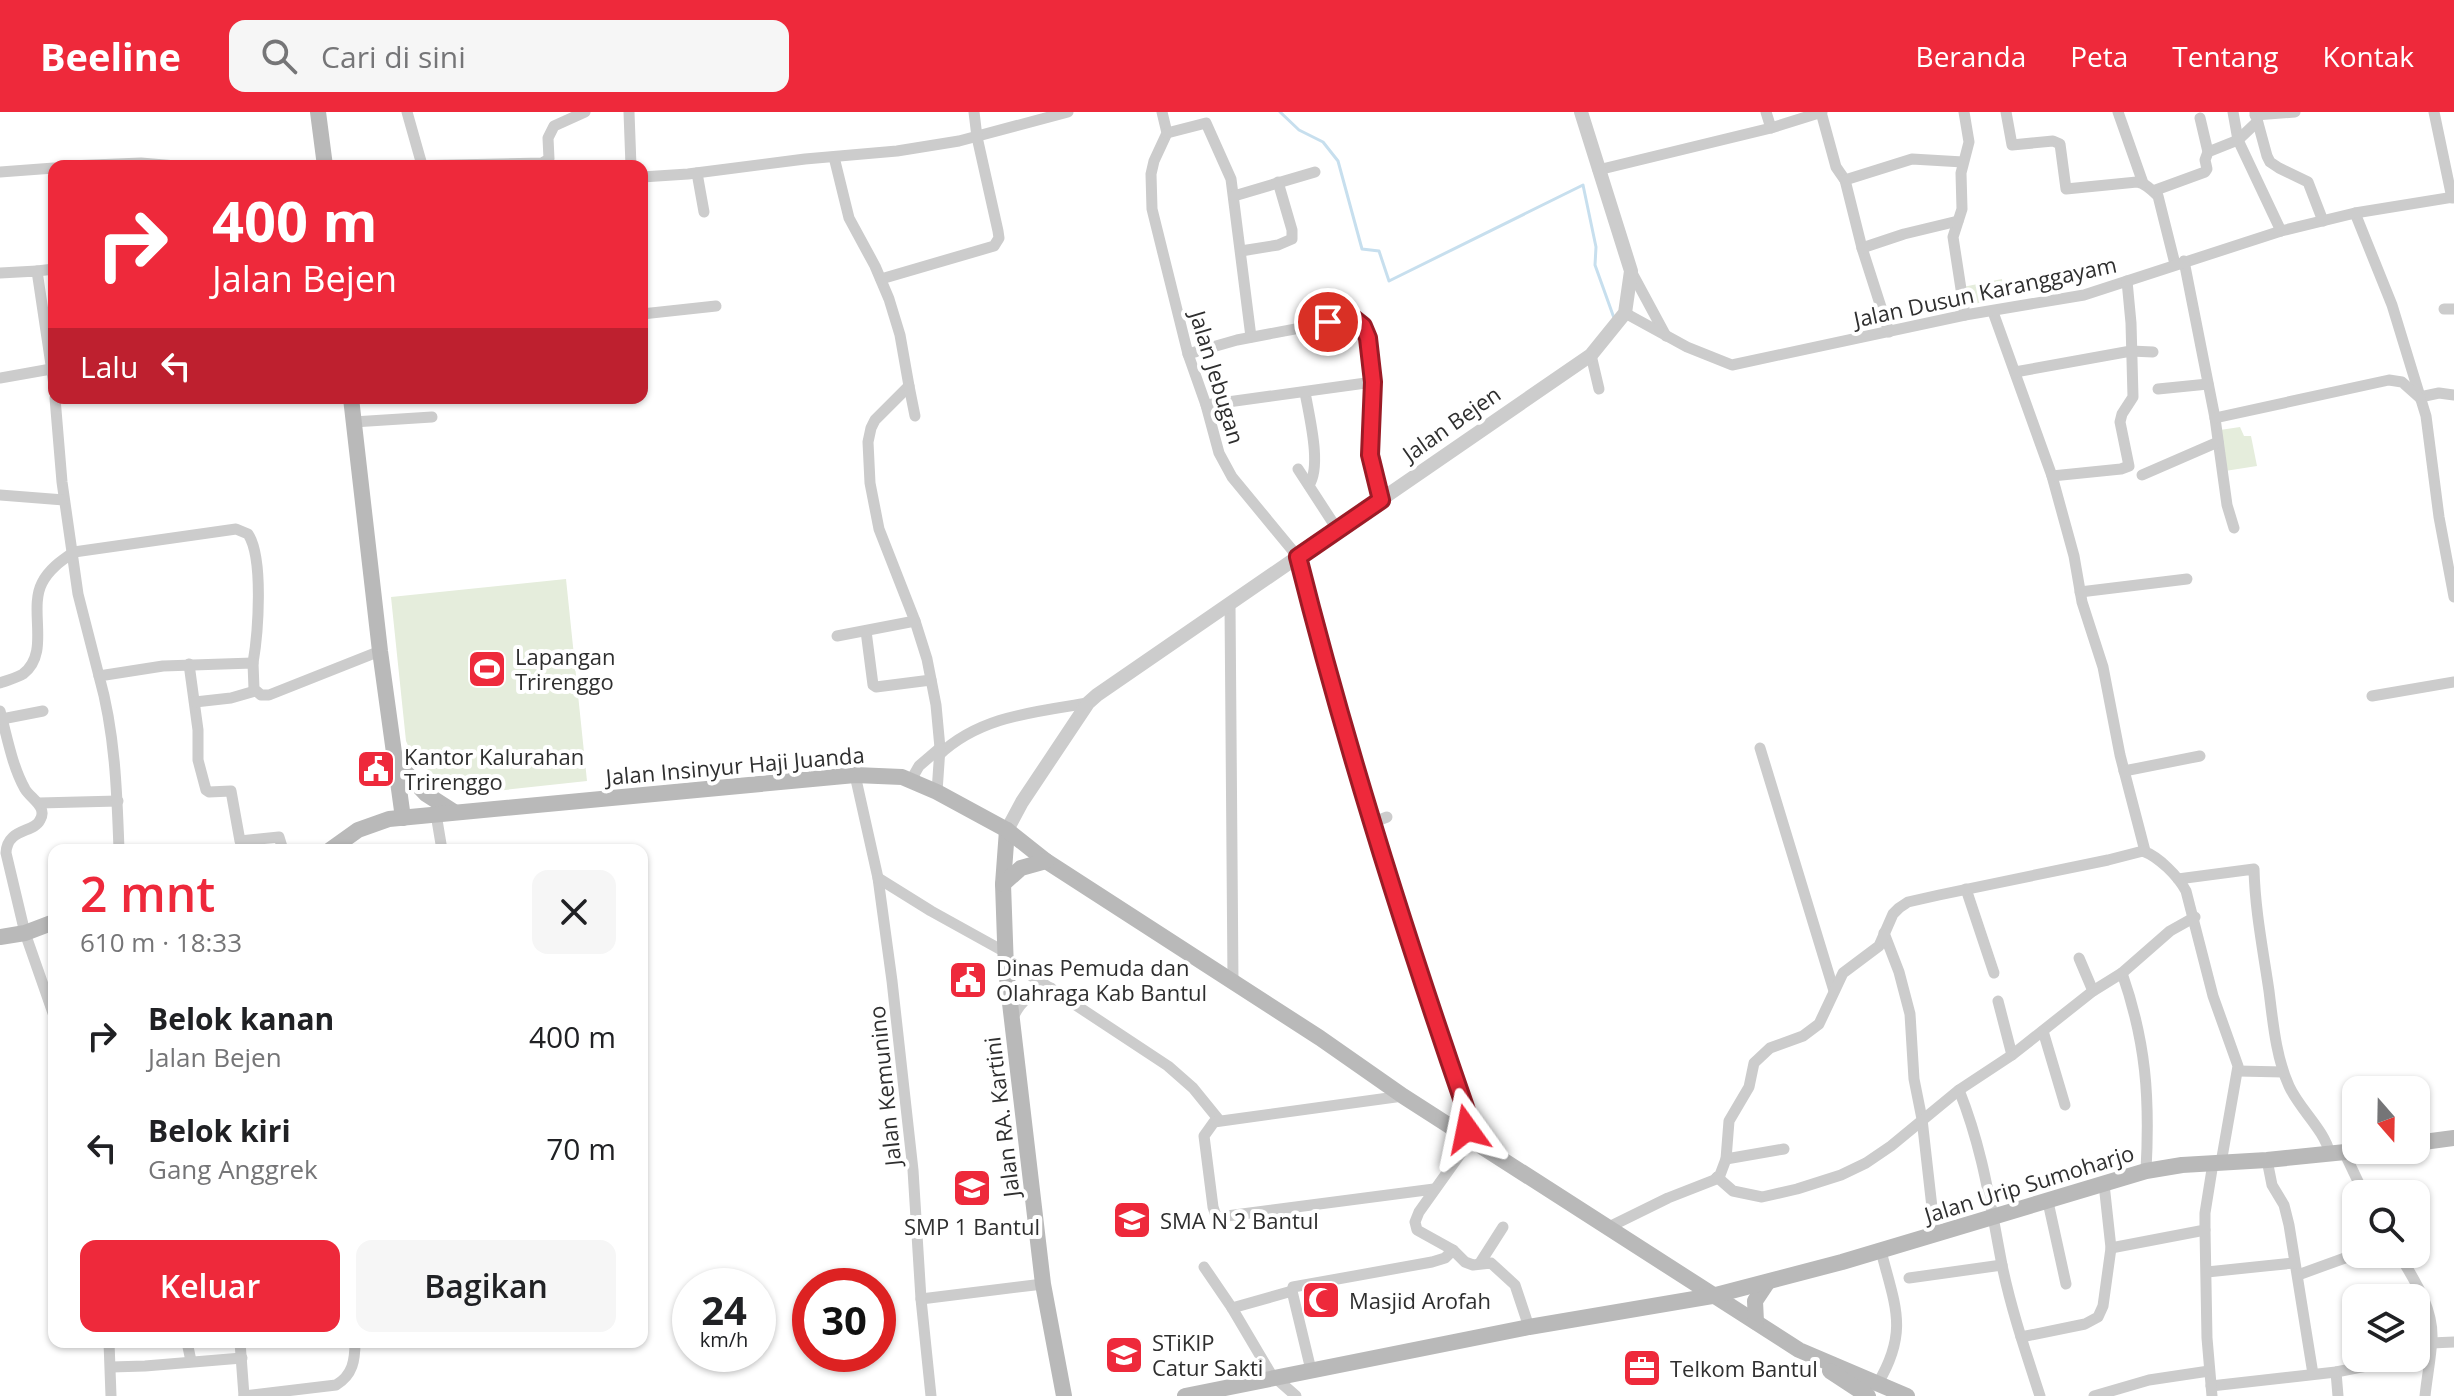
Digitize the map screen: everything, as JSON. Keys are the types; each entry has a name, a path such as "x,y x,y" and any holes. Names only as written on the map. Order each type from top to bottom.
{"main road":[{"path":"318,112 324,160"},
{"path":"352,404 403,818"},
{"path":"395,761 426,794 455,812"},
{"name":"Jalan Insinyur Haji Juanda","path":"338,844 372,824 436,814 855,775 891,775 911,780 1007,830 1046,861 1403,1096 1799,1350 1873,1390 1907,1396"},
{"name":"Jalan RA. Kartini","path":"1007,830 1003,884 1005,956 1043,1284 1064,1396"},
{"path":"1003,884 1021,868 1046,861"},
{"path":"0,937 25,933 48,924"},
{"path":"2430,1141 2454,1138"},
{"name":"Jalan Urip Sumoharjo","path":"1185,1396 1529,1327 1712,1296 1881,1251 2146,1171 2182,1165 2342,1152"},
{"path":"1655,1305 1666,1299 1673,1287 1671,1276 1663,1264"},
{"path":"1756,1322 1755,1301 1767,1283"}],"street":[{"path":"407,112 421,160"},
{"path":"547,160 548,138 554,126 585,112"},
{"path":"629,112 631,160"},
{"path":"881,279 997,243 998,231 974,112"},
{"path":"648,177 897,151 977,137 1068,112"},
{"path":"1162,112 1167,133 1206,123 1231,179 1251,337"},
{"path":"1581,112 1631,271 1667,337"},
{"path":"1766,112 1771,128"},
{"path":"1598,170 1771,128 1822,112 1836,167 1845,180 1862,248 1889,332"},
{"path":"1965,315 1953,237 1962,209 1961,173 1969,142 1964,113 1978,112"},
{"path":"2006,112 2012,145 2053,141 2060,144 2066,189 2143,183"},
{"path":"2118,112 2143,183 2158,196 2180,263 2215,418 2227,505 2234,528"},
{"path":"2233,112 2239,139 2281,231"},
{"path":"2208,152 2239,139 2255,119 2295,112"},
{"path":"2434,112 2453,198"},
{"path":"2153,191 2207,169 2205,160 2208,152 2200,118"},
{"path":"2255,119 2270,162 2308,182 2323,221"},
{"name":"Jalan Jebugan","path":"1167,133 1151,174 1152,209 1188,354 1219,453 1232,477 1298,557 1332,693 1466,1110 1469,1138"},
{"path":"834,157 849,218 881,279 900,335 915,416"},
{"path":"1845,180 1912,159 1963,162"},
{"path":"0,172 48,168"},
{"path":"1234,196 1315,172"},
{"path":"697,173 704,212"},
{"path":"1241,251 1278,245 1292,239 1278,182"},
{"name":"Jalan Dusun Karanggayam","path":"1625,313 1703,355 1732,365 1965,315 2084,295 2281,231 2355,213 2453,198"},
{"path":"2355,213 2392,305 2420,398 2431,445 2439,517 2454,597"},
{"path":"1862,248 1958,221"},
{"path":"0,273 48,270"},
{"path":"37,271 48,348"},
{"path":"1625,313 1631,271"},
{"path":"2052,476 2129,466 2120,422 2133,397 2127,281"},
{"path":"648,313 716,306"},
{"path":"1993,312 2052,476 2074,556 2080,592 2103,667 2124,771 2145,851 2178,879 2188,896 2213,996 2238,1071 2205,1213 2212,1391 2342,1371"},
{"name":"Jalan Bejen","path":"1007,830 1022,802 1088,703 1591,355 1625,313"},
{"path":"1188,354 1251,337 1353,318 1363,326 1368,338 1373,382 1370,455 1381,500"},
{"path":"2015,372 2131,351 2153,352"},
{"path":"1591,355 1599,389"},
{"path":"0,378 48,370"},
{"path":"2215,418 2389,380 2402,382 2420,398"},
{"path":"1206,405 1373,382"},
{"path":"2158,389 2208,384"},
{"path":"909,386 875,420 869,433 868,453 876,521 915,621 931,680 940,751 937,792"},
{"path":"1305,392 1315,460 1314,476 1309,485"},
{"path":"2420,398 2439,393 2454,395"},
{"path":"55,404 64,500 82,613 109,724 118,801 119,844"},
{"path":"353,422 432,417"},
{"path":"2142,475 2218,442"},
{"path":"1298,469 1337,529"},
{"path":"0,495 64,500"},
{"path":"0,683 21,675 31,664 37,652 36,606 43,582 54,566 74,552 236,529 251,537 258,589 258,632 253,663 255,691 261,695 279,691 380,651"},
{"path":"2080,592 2187,579"},
{"path":"1230,604 1233,982"},
{"path":"837,636 915,621"},
{"path":"866,631 873,685 931,680"},
{"path":"99,676 189,664 253,663"},
{"path":"189,664 195,702 198,760 206,790 231,791 240,841 279,837 281,844"},
{"path":"2372,696 2454,682"},
{"path":"195,702 231,698 255,691"},
{"path":"911,780 919,766 963,735 986,724 1088,703"},
{"path":"43,711 1,715 20,779 42,810 38,824 21,831 6,847 10,879 48,999"},
{"path":"1760,748 1834,991"},
{"path":"2124,771 2200,756"},
{"name":"Jalan Kemunino","path":"855,775 878,878 892,981 913,1170 931,1396"},
{"path":"39,803 118,801"},
{"path":"436,814 441,844"},
{"path":"1374,822 1387,817"},
{"path":"1609,1227 1717,1177 1726,1159 1729,1121 1749,1087 1754,1063 1770,1048 1803,1036 1815,1028 1822,1020 1843,973 1879,946 1893,914 1908,902 2145,851"},
{"path":"2178,879 2254,869 2258,922 2283,1072 2296,1100 2355,1180"},
{"path":"878,878 1005,956 1179,1075 1219,1120"},
{"path":"1966,889 1994,973"},
{"path":"1717,1177 1733,1191 1762,1197 1841,1175 1866,1163 1959,1090 2012,1055 2093,991 2122,973 2158,940 2195,917"},
{"path":"1884,933 1910,1014 1914,1079 1922,1119 1935,1234"},
{"path":"2079,958 2093,991"},
{"path":"2122,973 2135,1011 2146,1069 2149,1121 2146,1171"},
{"path":"1012,1021 1029,996 1051,988"},
{"path":"1998,1001 2012,1055"},
{"path":"2043,1031 2065,1105"},
{"path":"2238,1071 2283,1072"},
{"path":"1959,1090 1979,1144 2002,1265 2040,1396"},
{"path":"1403,1096 1219,1120 1204,1136 1216,1216 1434,1189"},
{"path":"1469,1138 1416,1218 1417,1230 1453,1250 1465,1262 1473,1265 1491,1263 1515,1285 1529,1327"},
{"path":"1726,1159 1784,1149"},
{"path":"2267,1160 2272,1185 2284,1205 2289,1225 2313,1374"},
{"path":"2021,1337 2085,1324 2098,1317 2103,1306 2111,1248 2104,1184"},
{"path":"2048,1202 2066,1284"},
{"path":"1480,1263 1503,1227"},
{"path":"2111,1248 2205,1230"},
{"path":"1311,1370 1293,1287 1432,1262 1445,1258 1453,1250"},
{"path":"1873,1390 1893,1354 1898,1326 1881,1251"},
{"path":"2298,1275 2342,1259"},
{"path":"2207,1272 2294,1263"},
{"path":"1909,1278 2002,1265"},
{"path":"1204,1267 1232,1308 1258,1355 1275,1378 1296,1396"},
{"path":"921,1299 1043,1284"},
{"path":"1232,1308 1292,1291"},
{"path":"2430,1348 2454,1342"},
{"path":"109,1348 111,1396"},
{"path":"188,1348 191,1361"},
{"path":"241,1348 244,1396 336,1385 348,1376 354,1348"},
{"path":"111,1367 242,1358"},
{"path":"2094,1396 2209,1371"},
{"path":"2336,1372 2338,1396"},
{"path":"2425,1396 2428,1372"}],"green space":[{"path":"2002,279 2003,299 1967,305 1963,287"},
{"path":"2240,427 2244,436 2251,436 2257,466 2225,471 2220,430"},
{"name":"Lapangan Trirenggo","path":"566,579 587,781 477,793 456,787 435,775 418,760 406,741 391,597"}],"waterway":[{"path":"1280,112 1299,130 1323,142 1338,161 1362,249 1379,251 1389,281 1583,185 1596,247 1595,265 1614,318"}],"place":[{"name":"Lapangan Trirenggo","path":"487,669"},
{"name":"Kantor Kalurahan Trirenggo","path":"376,769"},
{"name":"Dinas Pemuda dan Olahraga Kab Bantul","path":"968,980"},
{"name":"SMP 1 Bantul","path":"972,1188"},
{"name":"SMA N 2 Bantul","path":"1132,1220"},
{"name":"Masjid Arofah","path":"1321,1300"},
{"name":"STiKIP Catur Sakti","path":"1124,1355"},
{"name":"Telkom Bantul","path":"1642,1368"}],"route":[{"path":"1328,322 1353,318 1363,326 1368,338 1373,382 1370,455 1381,500 1298,557 1332,693 1466,1110 1467,1129"}]}
